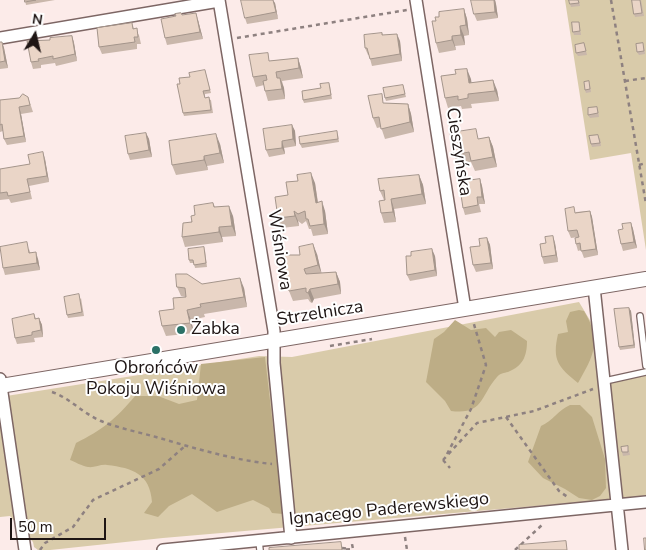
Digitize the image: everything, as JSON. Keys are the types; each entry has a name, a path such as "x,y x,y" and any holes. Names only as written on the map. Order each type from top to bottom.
{"street":[{"path":"0,38 219,0"},
{"name":"Wiśniowa","path":"219,0 274,341 291,538"},
{"name":"Cieszyńska","path":"416,4 469,312"},
{"name":"Strzelnicza","path":"0,384 469,312 594,287 646,279"},
{"path":"594,287 622,550"},
{"path":"0,384 25,550"},
{"name":"Ignacego Paderewskiego","path":"163,550 260,546 291,538 646,502"}],"lane":[{"path":"640,316 646,366"},
{"path":"605,381 646,372"}],"path":[{"path":"612,0 646,204"},
{"path":"226,40 416,4"},
{"path":"625,81 646,78"},
{"path":"639,164 646,164"},
{"path":"444,460 471,409 486,365 469,312"},
{"path":"444,460 477,423 534,411 601,386 605,381"},
{"path":"46,390 64,396 75,407 99,420 185,446 252,462 277,464"},
{"path":"506,417 559,491 582,508"},
{"path":"40,550 45,543 74,528 93,500 159,469 185,446"},
{"path":"444,460 450,468"},
{"path":"515,550 545,522"},
{"path":"333,547 349,549"},
{"path":"338,550 349,549"}],"shaded area":[{"path":"565,0 646,0 646,250 631,153 590,160"},
{"path":"579,302 594,327 605,381 646,373 646,495 618,504 594,501 163,538 50,550 38,550 10,516 0,517 0,397 259,356 292,357"},
{"path":"584,311 590,322 593,331 594,348 592,356 578,383 558,362 556,343 558,334 568,332 566,321 570,312"},
{"path":"455,320 471,330 486,328 495,337 499,332 511,330 527,341 525,356 521,364 513,370 498,376 476,407 462,411 451,411 445,401 426,382 434,339 444,332"},
{"path":"265,357 283,514 272,513 269,508 253,500 217,512 192,494 169,506 158,517 144,513 152,502 151,492 144,479 138,474 116,466 88,467 70,460 76,443 108,423 135,396 158,396 179,404 197,400 201,364"},
{"path":"570,405 580,405 592,417 605,459 606,488 600,496 592,500 579,498 543,478 528,462 541,426"}],"building":[{"path":"241,0 273,0 276,12 245,18"},
{"path":"471,0 494,0 495,12 474,14"},
{"path":"569,0 578,0 579,3 570,4"},
{"path":"632,0 640,0 642,13 634,14"},
{"path":"464,9 466,25 460,26 461,35 452,36 452,40 436,43 432,21 436,21 435,17 439,17 439,12"},
{"path":"181,13 182,15 196,13 200,32 165,38 161,19"},
{"path":"572,22 579,22 580,31 573,32"},
{"path":"132,23 133,29 137,28 138,37 134,37 135,42 99,47 97,28"},
{"path":"382,33 382,35 397,34 400,54 370,59 367,48 365,48 364,35"},
{"path":"72,36 75,54 53,59 53,56 31,62 27,41 50,40 50,38"},
{"path":"0,42 2,42 5,61 0,62"},
{"path":"584,43 586,51 576,53 575,45"},
{"path":"643,43 644,51 637,52 636,44"},
{"path":"268,53 269,61 298,58 299,68 276,72 277,78 280,78 282,89 265,91 263,81 267,80 266,75 253,77 249,55"},
{"path":"467,69 469,83 493,80 495,91 468,94 468,98 458,100 458,96 445,98 441,76 456,74 455,70"},
{"path":"205,70 210,90 203,91 205,98 209,97 211,110 183,113 177,84 180,84 179,78 190,77 189,73"},
{"path":"589,81 590,89 585,90 584,82"},
{"path":"329,83 331,95 303,100 302,91 321,88 320,84"},
{"path":"403,85 405,94 385,98 383,88"},
{"path":"23,94 28,97 30,105 19,107 24,136 4,139 2,124 0,125 0,100 19,98"},
{"path":"382,94 383,103 408,104 410,122 381,129 379,117 373,118 368,96"},
{"path":"597,107 598,113 588,115 588,108"},
{"path":"292,125 293,139 282,141 282,148 266,150 263,129"},
{"path":"476,129 478,139 489,137 493,157 471,161 469,152 454,155 450,133"},
{"path":"337,131 338,139 300,144 299,137"},
{"path":"146,133 149,150 128,154 125,136"},
{"path":"216,134 220,153 204,156 204,160 172,165 169,141"},
{"path":"598,135 600,143 591,144 589,136"},
{"path":"43,152 47,176 27,179 30,192 8,196 7,192 0,193 0,169 30,164 28,155"},
{"path":"311,173 316,203 322,201 324,224 310,226 308,219 306,219 305,211 298,214 294,211 295,216 278,218 275,197 288,195 286,182 298,181 297,175"},
{"path":"419,175 422,194 391,199 393,212 381,213 379,201 385,200 384,190 380,191 378,179"},
{"path":"480,179 482,197 477,197 478,205 463,208 459,182"},
{"path":"213,203 214,207 229,206 232,226 219,227 219,232 182,237 183,223 192,222 191,216 195,215 194,206"},
{"path":"574,207 575,213 590,211 596,249 581,251 580,243 576,244 575,238 579,237 577,230 568,231 565,209"},
{"path":"631,223 634,242 621,244 618,230 623,229 622,224"},
{"path":"553,236 556,255 542,257 540,244 546,243 545,237"},
{"path":"487,238 491,263 473,265 470,247 480,246 479,239"},
{"path":"27,242 29,253 36,252 37,263 3,268 0,247"},
{"path":"313,244 318,265 304,269 306,274 336,272 338,284 310,289 308,293 306,288 289,291 281,255 300,255 299,247"},
{"path":"204,247 206,263 194,265 193,260 189,260 188,249"},
{"path":"432,249 435,270 407,275 406,256 411,256 411,252"},
{"path":"176,274 187,274 202,284 240,278 244,297 200,304 201,307 187,310 190,323 162,326 159,311 174,309 173,298 186,297 185,288 177,287"},
{"path":"79,294 82,312 67,315 64,297"},
{"path":"629,308 634,345 619,347 614,309"},
{"path":"34,314 35,319 39,318 41,330 32,332 32,335 15,338 12,319"},
{"path":"628,446 628,452 622,452 621,447"},
{"path":"644,538 646,538 646,550 645,550"},
{"path":"566,541 567,550 519,550 519,545"},
{"path":"341,542 342,550 269,550 269,548"}],"place":[{"name":"Żabka","path":"181,330"},
{"name":"Obrońców Pokoju Wiśniowa","path":"156,350"}]}
